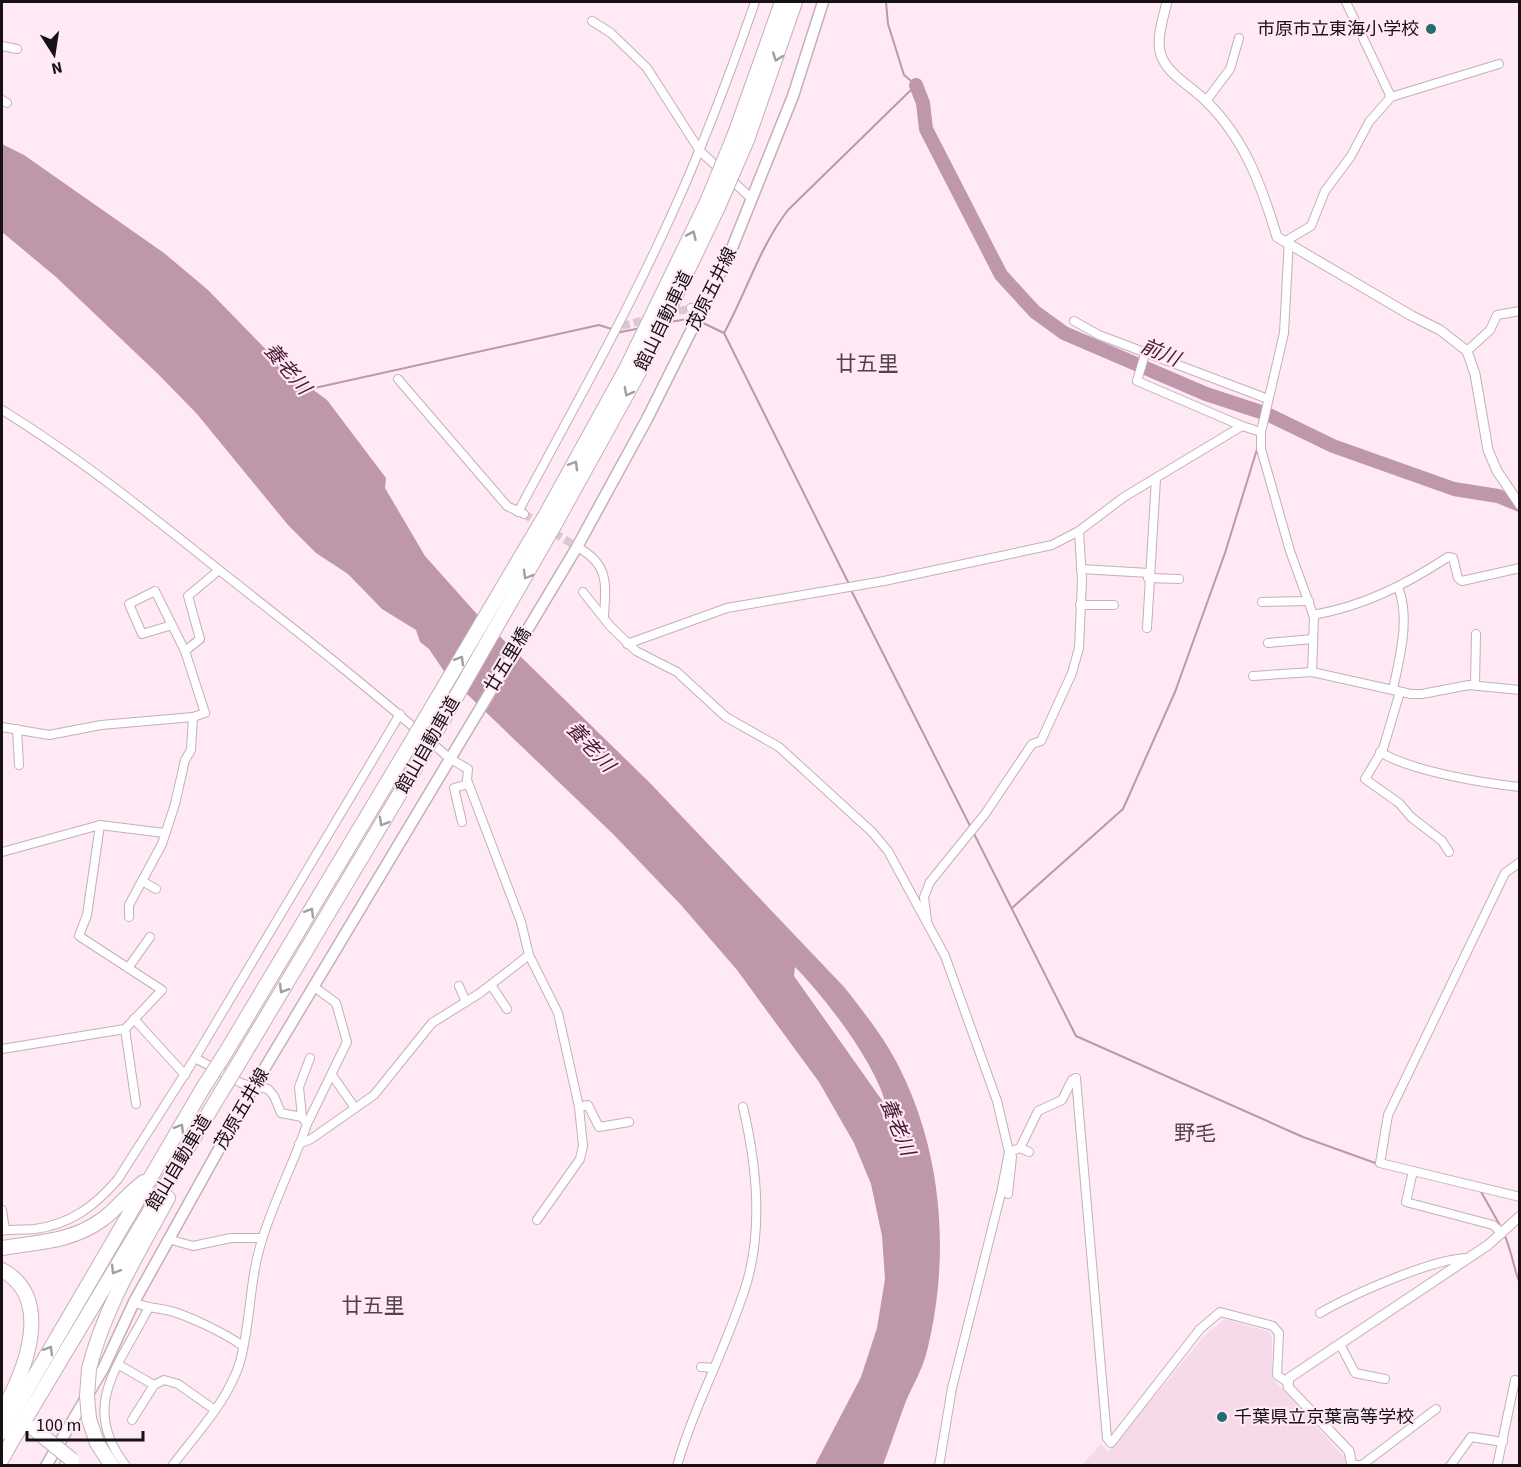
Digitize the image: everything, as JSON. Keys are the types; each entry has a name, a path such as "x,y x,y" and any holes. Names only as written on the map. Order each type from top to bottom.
{"highway":[{"name":"館山自動車道","path":"741,137 782,2"},
{"name":"館山自動車道","path":"2,1459 7,1435 21,1402 203,1088 409,746 639,372 741,137 795,2"},
{"name":"館山自動車道","path":"21,1402 240,1061 424,753 550,520"},
{"path":"111,1466 98,1443 89,1419 90,1369 99,1335 121,1284 210,1122 220,1094"},
{"path":"2,1248 53,1241 79,1234 104,1219 152,1176"},
{"path":"2,1270 13,1278 24,1291 32,1318 24,1363 21,1402 2,1411"},
{"path":"31,1431 71,1464"}],"main road":[{"name":"茂原五井線","path":"567,562 577,547 730,253 794,96 823,2"},
{"name":"廿五里橋","path":"449,758 567,562"},
{"name":"茂原五井線","path":"46,1466 104,1367 134,1302 254,1086 449,758"}],"street":[{"path":"399,379 507,506 521,513 620,326 700,151 755,2"},
{"path":"1167,2 1159,47 1162,59 1171,71 1206,101 1233,131 1262,189 1277,237 1440,330 1467,351 1475,374 1488,450 1497,471 1520,505"},
{"path":"1346,2 1391,97"},
{"path":"592,21 611,33 647,68 700,151 752,199"},
{"path":"1206,101 1230,69 1239,38"},
{"path":"2,46 17,49"},
{"path":"1312,672 1313,615 1290,551 1262,455 1261,432 1284,333 1289,239 1311,226 1325,191 1351,156 1369,122 1391,97 1499,64"},
{"path":"691,308 703,308"},
{"path":"1467,351 1490,330 1497,315 1520,311"},
{"path":"1074,321 1099,335 1268,399"},
{"path":"1145,354 1137,381 1261,432"},
{"path":"2,410 96,472 400,714 449,758 468,769 468,784 521,922 529,955 558,1013 579,1107 583,1146 580,1160 537,1220"},
{"path":"627,644 727,608 884,581 1052,545 1079,531 1124,497 1242,426"},
{"path":"1147,628 1156,479"},
{"path":"927,923 924,897 930,882 985,814 1032,744 1041,741 1060,703 1077,657 1081,569 1079,531"},
{"path":"577,547 600,564 606,580 604,616"},
{"path":"1313,615 1334,612 1398,587 1448,556 1453,558 1458,578 1462,581 1520,568"},
{"path":"1081,569 1179,579"},
{"path":"184,651 200,639 188,596 219,570"},
{"path":"1398,587 1403,603 1403,623 1396,691 1380,752 1365,779 1399,803 1442,841 1449,852"},
{"path":"2,727 49,735 100,724 193,717 205,713 184,651 172,625 155,591 129,604 142,634 172,625"},
{"path":"583,592 627,644 644,656 676,672 726,717 779,747 872,832 888,851 945,956 997,1101 1014,1150 1008,1194"},
{"path":"1262,602 1309,601"},
{"path":"1080,605 1114,605"},
{"path":"1475,685 1476,634"},
{"path":"1268,642 1313,639"},
{"path":"1253,676 1312,672 1396,691 1422,694 1475,685 1520,690"},
{"path":"2,1210 3,1230 34,1229 62,1223 83,1213 118,1179 195,1058 400,714"},
{"path":"129,916 129,905 162,844 175,804 185,760 191,750 193,717"},
{"path":"17,729 19,765"},
{"path":"1380,752 1413,765 1491,784 1520,787"},
{"path":"462,822 454,788 468,784"},
{"path":"2,852 100,825 164,833"},
{"path":"2,1049 125,1029 162,990 79,936 87,915 100,825"},
{"path":"1520,862 1505,873 1388,1115 1380,1162 1520,1197"},
{"path":"142,881 156,889"},
{"path":"128,968 150,937"},
{"path":"299,1144 374,1095 432,1023 491,985 529,955"},
{"path":"491,985 507,1009"},
{"path":"172,1466 215,1410 239,1364 247,1330 253,1271 262,1238 307,1124 347,1042 336,1003 314,986"},
{"path":"459,986 466,1002"},
{"path":"134,1019 185,1074"},
{"path":"125,1029 136,1104"},
{"path":"195,1058 243,1084 271,1091 281,1113 302,1117"},
{"path":"307,1124 302,1117 299,1087 310,1058"},
{"path":"332,1075 356,1108"},
{"path":"939,1466 952,1388 1014,1150 1038,1112 1062,1100 1072,1080 1076,1078 1107,1438 1111,1443 1200,1329 1220,1312 1273,1326 1279,1333 1277,1375 1287,1382 1349,1451 1352,1465 1362,1465 1436,1409"},
{"path":"579,1107 591,1108 599,1127 629,1122"},
{"path":"677,1466 747,1282 752,1253 755,1184 750,1139 743,1107"},
{"path":"1014,1150 1029,1152"},
{"path":"1413,1172 1406,1203 1493,1225 1502,1233"},
{"path":"1287,1382 1289,1378 1469,1258 1502,1233 1520,1215"},
{"path":"168,1239 193,1246 231,1238 262,1238"},
{"path":"1320,1312 1346,1298 1437,1263 1455,1258 1469,1258"},
{"path":"134,1302 148,1309 166,1310 229,1336 243,1346"},
{"path":"126,1466 103,1423 103,1398 148,1309"},
{"path":"1340,1344 1355,1373 1385,1379"},
{"path":"119,1365 154,1385"},
{"path":"701,1367 713,1368"},
{"path":"132,1420 154,1385 164,1380 178,1384 215,1410"},
{"path":"1497,1466 1515,1380"},
{"path":"1450,1466 1471,1437 1503,1442"}],"shaded area":[{"name":"千葉県立京葉高等学校","path":"1225,1319 1270,1332 1272,1378 1345,1458 1345,1465 1082,1465 1101,1444 1108,1452 1206,1334"}],"water":[{"name":"養老川","path":"2,144 24,155 164,253 208,290 285,369 327,400 386,478 385,488 425,556 475,612 650,783 845,988 875,1028 901,1071 926,1138 934,1173 940,1244 939,1280 927,1351 883,1465 815,1465 861,1377 877,1328 885,1279 882,1236 871,1184 854,1143 819,1082 737,970 681,905 613,834 446,674 429,649 420,642 416,630 382,609 348,574 316,553 288,525 197,414 159,375 56,277 2,232","holes":["795,967 834,1013 861,1052 881,1090 886,1106 794,976"]}],"waterway":[{"path":"724,333 761,254 788,210 916,85 904,75 888,24 886,2"},
{"name":"前川","path":"916,85 923,103 926,129 1001,275 1035,312 1064,333 1206,394 1267,414 1333,446 1454,489 1498,496 1520,505"},
{"path":"670,322 693,318"},
{"path":"701,322 724,333 849,584"},
{"name":"養老川","path":"310,389 599,325 621,332 641,328"},
{"path":"1012,908 1123,809 1175,692 1225,553 1258,446"},
{"path":"851,590 1076,1036 1303,1137 1378,1164"},
{"path":"1480,1190 1502,1229"},
{"path":"1504,1234 1520,1284"}],"tunnel":[{"path":"667,314 691,308"},
{"path":"622,326 649,319"},
{"path":"524,514 577,547"}],"place":[{"name":"市原市立東海小学校","path":"1431,29"},
{"name":"千葉県立京葉高等学校","path":"1222,1417"}],"district":[{"name":"廿五里","path":"867,364"},
{"name":"野毛","path":"1195,1133"},
{"name":"廿五里","path":"373,1306"}]}
